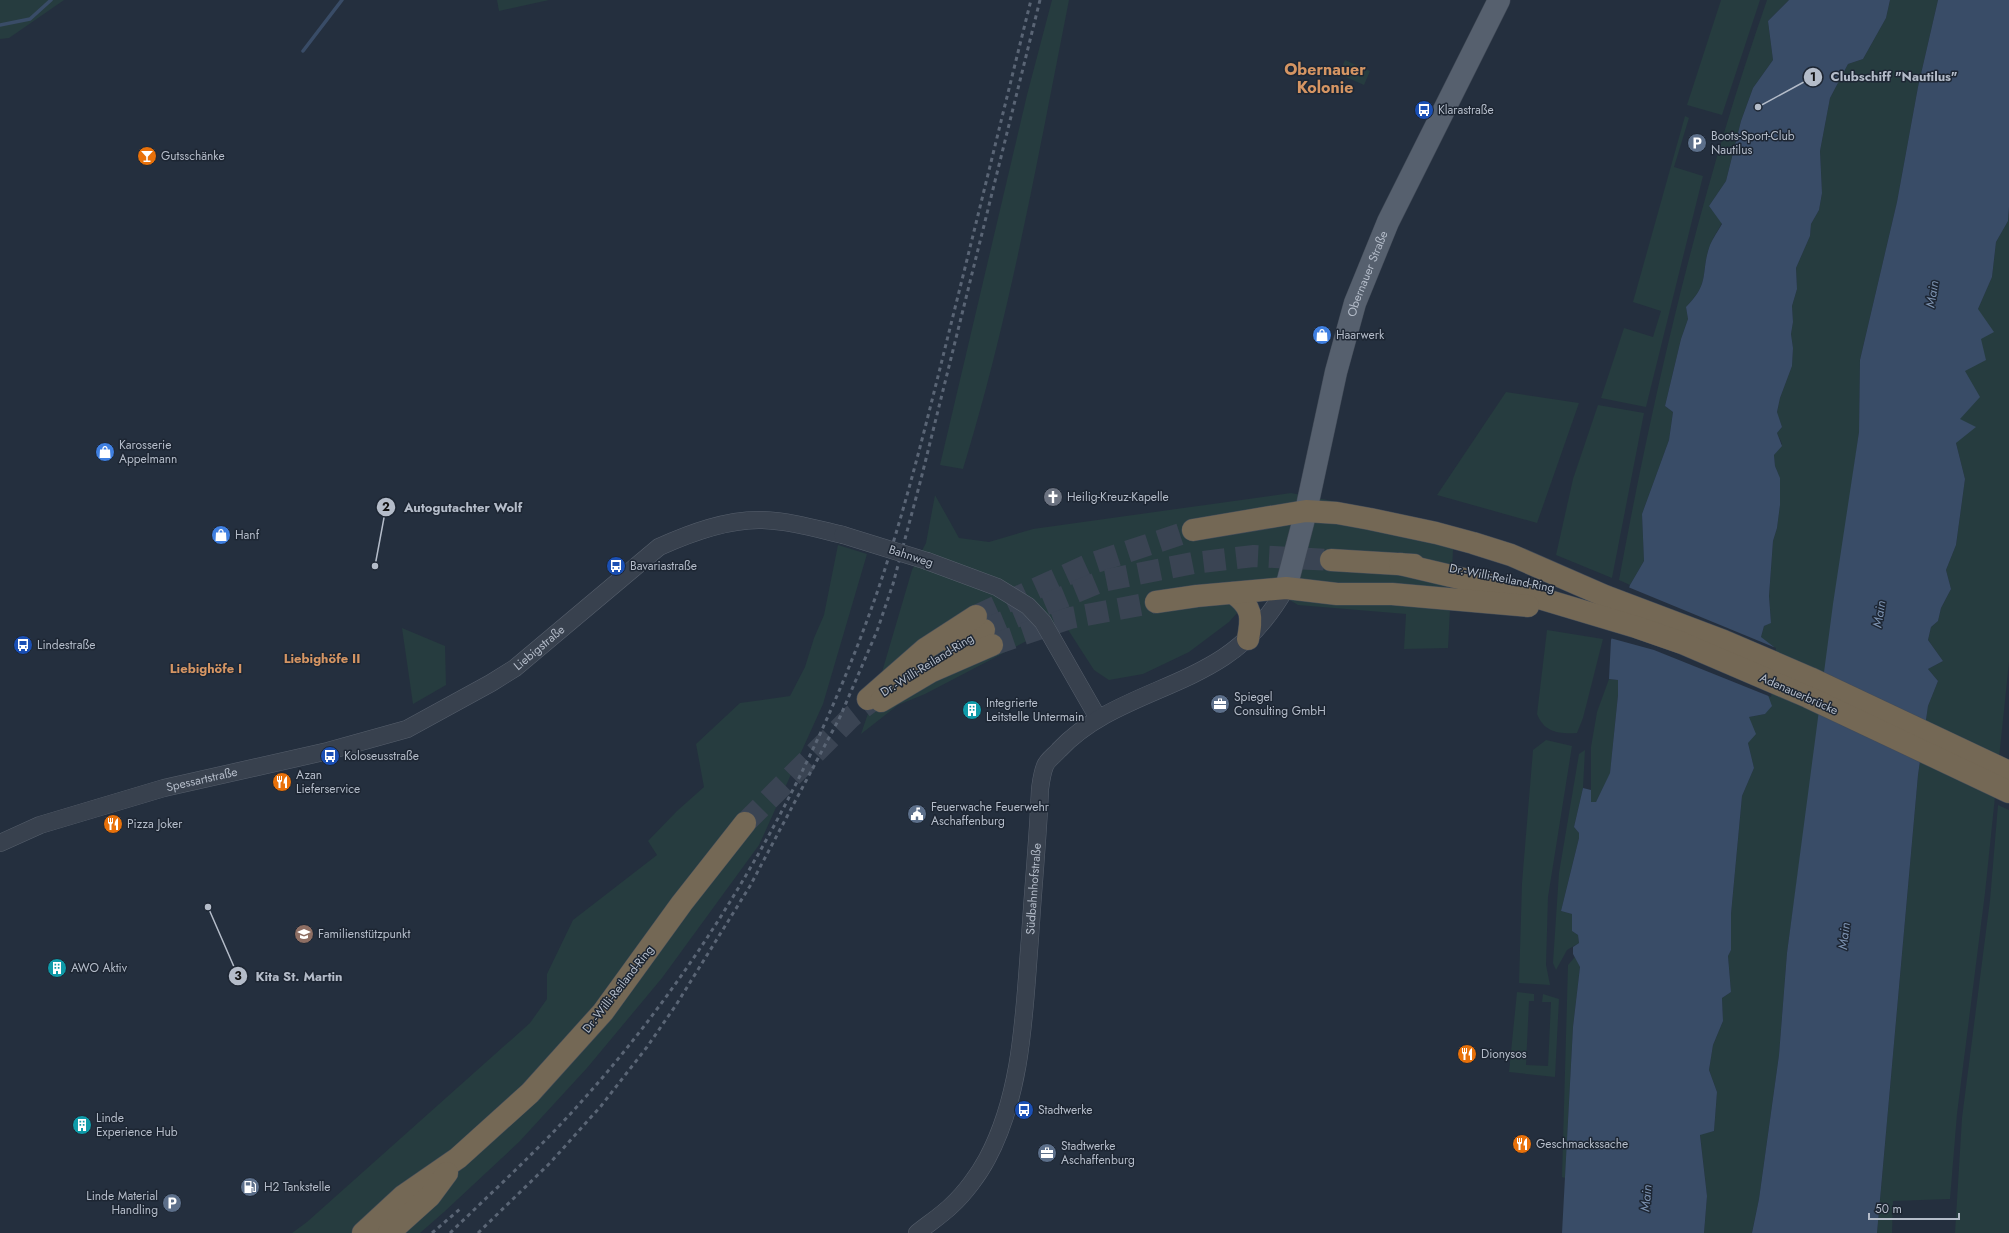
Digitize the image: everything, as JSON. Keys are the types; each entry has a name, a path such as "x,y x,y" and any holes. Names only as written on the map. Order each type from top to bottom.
{"highway":[{"path":"1193,530 1306,511 1337,513 1436,532 1511,555 1605,596"},
{"name":"Dr.-Willi-Reiland-Ring","path":"1331,560 1442,566 1605,596"},
{"name":"Dr.-Willi-Reiland-Ring","path":"1400,564 1519,592 1582,611"},
{"path":"1156,602 1197,596 1277,589 1437,598 1582,611"},
{"path":"1233,593 1243,600 1248,607 1251,621 1248,639"},
{"name":"Adenauerbrücke","path":"1605,596 1724,642 1810,678 2009,772"},
{"name":"Adenauerbrücke","path":"1582,611 1682,643 1808,697 2009,792"},
{"name":"Dr.-Willi-Reiland-Ring","path":"870,702 942,653 984,630"},
{"name":"Dr.-Willi-Reiland-Ring","path":"363,1233 403,1196 458,1158 530,1093 603,1012 682,903 745,823"},
{"name":"Dr.-Willi-Reiland-Ring","path":"388,1233 430,1196 458,1158"}],"main road":[{"name":"Obernauer Straße","path":"1277,589 1306,511 1326,416 1355,303 1388,222 1499,0"}],"street":[{"name":"Bahnweg","path":"659,547 677,538 705,530 735,522 760,520 808,527 843,535 927,561 997,587 1028,606 1043,622 1098,718"},
{"name":"Liebigstraße","path":"407,729 491,683 515,668 659,547"},
{"name":"Obernauer Straße","path":"1273,611 1277,589"},
{"name":"Südbahnhofstraße","path":"916,1233 953,1205 987,1160 998,1134 1018,1065 1026,992 1040,790 1045,765 1070,738 1098,718 1207,668 1248,639 1273,611"},
{"name":"Spessartstraße","path":"0,843 40,825 164,788 328,751 407,729"}],"green space":[{"path":"0,0 64,0 9,38 0,39"},
{"path":"497,0 549,0 499,11"},
{"path":"1052,0 1069,0 1009,295 980,411 963,469 940,465 1027,95"},
{"path":"1721,0 1760,0 1722,115 1687,105"},
{"path":"1767,0 1789,0 1768,21 1773,60 1753,88 1741,121 1726,181 1709,206 1722,223 1710,245 1704,277 1699,291 1686,307 1688,319 1681,339 1665,406 1673,412 1669,440 1642,514 1644,561 1630,585 1619,580 1664,360 1721,143"},
{"path":"1890,0 1938,0 1918,87 1897,202 1860,360 1859,432 1787,953 1779,1055 1759,1199 1752,1233 1704,1233 1707,1196 1700,1134 1714,1131 1717,1092 1709,1070 1713,1045 1723,1021 1722,998 1731,992 1728,956 1731,950 1731,914 1742,796 1754,768 1748,743 1749,717 1765,714 1768,695 1761,637 1764,626 1771,622 1769,596 1773,541 1777,528 1780,505 1780,479 1775,466 1774,455 1782,444 1777,433 1782,427 1777,413 1780,398 1792,366 1792,306 1797,289 1796,268 1810,236 1811,224 1819,210 1822,193 1820,151 1830,98 1848,64 1863,59 1886,18"},
{"path":"1345,60 1370,71 1364,85 1339,74"},
{"path":"1685,116 1689,118 1674,167 1703,176 1646,407 1601,398 1624,328 1653,337 1661,311 1633,302"},
{"path":"2009,207 2009,662 1985,893 1957,1114 1950,1199 1893,1201 1892,1233 1877,1233 1918,775 1928,706 1938,681 1928,669 1943,661 1928,640 1931,627 1938,621 1941,608 1951,589 1946,570 1956,545 1965,479 1956,443 1965,371 1981,339 1978,309 1992,277 1996,242 2008,221"},
{"path":"1506,392 1579,403 1537,523 1437,495"},
{"path":"1598,405 1644,413 1612,578 1556,555 1573,479"},
{"path":"1291,493 1405,515 1454,531 1448,648 1404,649 1406,614 1298,605 1263,584 1229,622 1189,652 1143,674 1109,680 1094,670 1065,625 1038,635 925,694 898,705 861,734 882,672 912,570 926,543 935,495 959,538 989,542 1033,529"},
{"path":"838,545 867,554 823,704 759,845 662,978 587,1068 519,1142 420,1233 292,1233 307,1222 530,1023 547,999 547,974 573,920 657,855 648,841 677,811 704,787 696,744 740,703 790,696 805,667 814,638 824,615"},
{"path":"402,628 445,646 446,685 413,704"},
{"path":"1547,630 1603,639 1583,718 1577,733 1552,731 1544,725 1537,714"},
{"path":"1609,679 1618,680 1618,695 1610,774 1596,802 1591,802 1591,747 1597,712"},
{"path":"1546,740 1572,746 1548,897 1546,965 1550,985 1519,983 1522,883 1533,750"},
{"path":"1585,750 1583,788 1574,827 1579,833 1579,838 1561,911 1572,914 1572,931 1578,935 1579,943 1567,950 1556,970 1553,963 1559,873 1579,754"},
{"path":"1998,805 2009,810 2009,1233 1955,1233 1962,1118 1990,900"},
{"path":"1575,957 1580,967 1573,1027 1565,1178 1562,1177 1568,965"},
{"path":"1517,992 1534,994 1534,1001 1529,1001 1526,1065 1548,1066 1551,1002 1542,1002 1543,994 1559,999 1555,1077 1509,1072"}],"water":[{"name":"Main","path":"1789,0 1890,0 1886,18 1863,59 1848,64 1830,98 1820,151 1822,193 1819,210 1811,224 1810,236 1796,268 1797,289 1792,306 1792,366 1780,398 1777,412 1782,427 1777,433 1782,446 1774,455 1775,466 1780,478 1780,505 1777,528 1773,541 1769,596 1771,623 1764,626 1761,637 1774,647 1768,695 1772,706 1765,714 1749,717 1756,734 1748,743 1754,768 1742,796 1731,914 1731,950 1728,956 1731,992 1722,998 1723,1021 1713,1045 1709,1070 1717,1092 1714,1131 1700,1135 1707,1196 1704,1233 1562,1233 1573,1027 1580,967 1573,954 1573,947 1579,943 1578,935 1572,931 1572,914 1561,911 1579,838 1579,833 1574,827 1583,788 1591,790 1591,802 1596,802 1610,773 1618,695 1618,680 1609,679 1611,640 1630,585 1644,561 1642,514 1669,440 1673,412 1665,406 1681,339 1688,319 1686,307 1699,291 1704,277 1710,245 1722,224 1709,206 1726,181 1741,121 1753,88 1773,60 1768,21"},
{"name":"Main","path":"1938,0 2009,0 2009,207 2008,221 1996,242 1992,277 1978,309 1994,332 1981,339 1986,360 1965,371 1980,397 1960,419 1976,427 1956,443 1965,479 1956,545 1946,570 1951,589 1941,608 1938,621 1931,627 1928,640 1943,661 1928,669 1938,681 1928,706 1918,775 1877,1233 1752,1233 1759,1199 1779,1055 1787,953 1833,604 1859,432 1860,360 1897,202 1918,87"}],"pier":[{"path":"1628,587 1776,648 1771,697 1654,650 1610,638"}],"waterway":[{"path":"0,25 30,19 51,0"},
{"path":"303,51 342,0"}],"tunnel":[{"path":"976,616 1090,564 1193,530"},
{"path":"984,630 1102,581 1193,563 1254,556 1331,560"},
{"path":"992,645 1070,618 1156,602"},
{"path":"745,823 851,717 870,702"}],"railway":[{"path":"450,1233 520,1166 579,1105 667,996 699,950 754,861 779,816 826,721 866,624 883,575 912,477 1031,0"},
{"path":"478,1233 550,1163 601,1106 647,1047 676,1005 750,886 840,717 877,631 893,584 921,479 1040,0"},
{"path":"432,1233 460,1209"}],"place":[{"name":"Clubschiff \"Nautilus\"","path":"1758,107"},
{"name":"Klarastraße","path":"1424,110"},
{"name":"Boots-Sport-Club Nautilus","path":"1697,143"},
{"name":"Gutsschänke","path":"147,156"},
{"name":"Haarwerk","path":"1322,335"},
{"name":"Karosserie Appelmann","path":"105,452"},
{"name":"Heilig-Kreuz-Kapelle","path":"1053,497"},
{"name":"Hanf","path":"221,535"},
{"name":"Autogutachter Wolf","path":"375,566"},
{"name":"Bavariastraße","path":"616,566"},
{"name":"Lindestraße","path":"23,645"},
{"name":"Spiegel Consulting GmbH","path":"1220,704"},
{"name":"Integrierte Leitstelle Untermain","path":"972,710"},
{"name":"Koloseusstraße","path":"330,756"},
{"name":"Azan Lieferservice","path":"282,782"},
{"name":"Feuerwache Feuerwehr Aschaffenburg","path":"917,814"},
{"name":"Pizza Joker","path":"113,824"},
{"name":"Kita St. Martin","path":"208,907"},
{"name":"Familienstützpunkt","path":"304,934"},
{"name":"AWO Aktiv","path":"57,968"},
{"name":"Dionysos","path":"1467,1054"},
{"name":"Stadtwerke","path":"1024,1110"},
{"name":"Linde Experience Hub","path":"82,1125"},
{"name":"Geschmackssache","path":"1522,1144"},
{"name":"Stadtwerke Aschaffenburg","path":"1047,1153"},
{"name":"H2 Tankstelle","path":"250,1187"},
{"name":"Linde Material Handling","path":"172,1203"}],"district":[{"name":"Obernauer Kolonie","path":"1325,78"},
{"name":"Liebighöfe II","path":"322,658"},
{"name":"Liebighöfe I","path":"206,668"}]}
